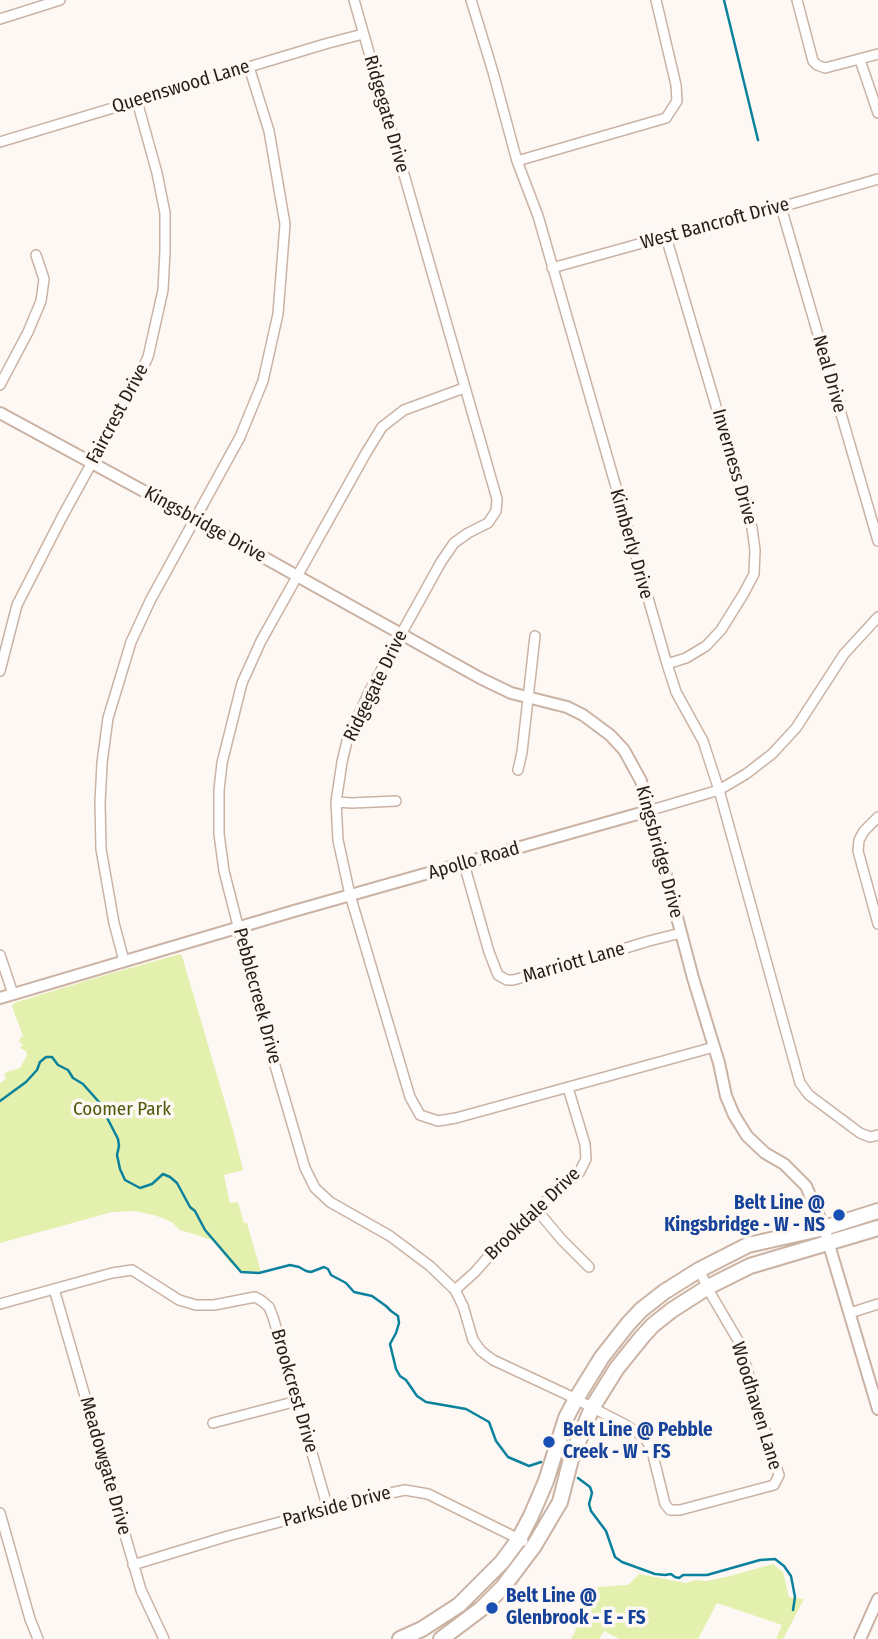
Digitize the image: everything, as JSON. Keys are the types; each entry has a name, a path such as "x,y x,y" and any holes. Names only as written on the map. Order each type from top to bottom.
{"main road":[{"path":"400,1639 422,1629 459,1605 502,1562 519,1539 547,1481 566,1418 576,1399 602,1357 628,1324 656,1298 699,1269 748,1245 824,1228 878,1211"},
{"path":"442,1639 456,1634 503,1587 534,1546 559,1502 571,1459 592,1408 617,1368 653,1325 708,1287 750,1266 878,1228"}],"street":[{"path":"0,19 60,0"},
{"name":"Ridgegate Drive","path":"354,0 497,499 496,511 488,523 454,543 441,562 369,692 347,741 336,802 338,840 351,895 410,1097 420,1115 438,1121 713,1047"},
{"name":"Kimberly Drive","path":"471,0 517,161 537,213 667,664 676,692 703,741 719,790 800,1083 809,1095 860,1133 870,1137 878,1135"},
{"path":"517,161 666,118 677,101 676,85 656,0"},
{"path":"797,0 813,61 817,65 825,68 878,54"},
{"name":"Queenswood Lane","path":"0,142 363,34"},
{"path":"860,60 878,113"},
{"path":"124,961 114,923 102,849 100,803 108,718 131,642 151,599 240,437 263,381 278,314 285,224 269,131 249,67"},
{"name":"Faircrest Drive","path":"0,671 17,605 148,357 163,290 164,213 157,173 137,101"},
{"name":"West Bancroft Drive","path":"552,268 878,179"},
{"name":"Neal Drive","path":"781,207 878,541"},
{"name":"Inverness Drive","path":"666,237 752,528 755,550 754,574 721,629 706,646 686,659 667,664"},
{"path":"0,385 41,301 44,279 36,255"},
{"name":"Pebblecreek Drive","path":"464,388 404,410 382,427 261,641 242,683 222,763 219,834 224,871 264,1028 302,1160 316,1188 330,1202 390,1236 430,1266 455,1290 463,1306 473,1340 481,1351 510,1369 624,1424 647,1441 665,1504 670,1510"},
{"name":"Kingsbridge Drive","path":"0,412 497,687 568,708 597,724 624,750 641,780 726,1096 747,1136 765,1153 784,1164 806,1186 824,1228 878,1409"},
{"name":"Apollo Road","path":"0,998 719,790 760,764 785,740 810,708 838,662 878,617"},
{"path":"517,770 522,752 535,636"},
{"path":"336,802 396,801"},
{"path":"878,817 864,831 859,840 858,851 878,924"},
{"name":"Marriott Lane","path":"464,864 489,952 498,975 507,980 681,933"},
{"path":"0,955 13,994"},
{"name":"Brookdale Drive","path":"455,1290 536,1209 579,1173 586,1159 585,1144 568,1088"},
{"path":"536,1209 589,1267"},
{"name":"Woodhaven Lane","path":"670,1510 680,1510 774,1485 779,1475 738,1342 699,1269"},
{"name":"Brookcrest Drive","path":"0,1304 132,1270 178,1300 196,1305 214,1305 255,1297 262,1301 269,1307 273,1317 328,1509"},
{"name":"Meadowgate Drive","path":"54,1289 133,1565 141,1590 164,1639"},
{"path":"849,1313 878,1304"},
{"path":"213,1423 297,1401"},
{"name":"Parkside Drive","path":"133,1565 328,1509 405,1490 428,1493 534,1546"},
{"path":"0,1513 38,1639"},
{"path":"860,1639 878,1599"}],"green space":[{"name":"Coomer Park","path":"180,954 243,1170 224,1175 230,1203 238,1202 261,1272 241,1271 231,1264 212,1240 180,1230 165,1219 134,1211 112,1212 0,1243 0,1083 6,1079 4,1074 20,1068 27,1055 26,1051 20,1048 23,1045 19,1042 20,1038 23,1036 12,1006 14,1003"},
{"path":"773,1564 783,1572 789,1597 804,1599 783,1639 776,1639 782,1625 717,1603 698,1639 619,1639 604,1631 599,1639 571,1639 598,1587 628,1585 639,1574 686,1583 706,1581"}],"waterway":[{"path":"724,0 758,140"},
{"path":"0,1101 26,1082 37,1070 40,1062 46,1057 52,1057 99,1102 118,1139 117,1155 125,1180 140,1188 152,1184 163,1174 170,1177 177,1183 205,1230 241,1272 259,1273 290,1265 311,1272 324,1267 354,1292 372,1296 398,1316 399,1323 390,1344 396,1369 417,1396 426,1402 466,1409 489,1422 496,1441 508,1457 529,1466 541,1462"},
{"path":"578,1478 590,1487 591,1511 606,1531 615,1557 622,1562 655,1574 671,1574 679,1578 683,1575 707,1575 760,1560 775,1559 791,1576 795,1597 793,1610"}],"place":[{"name":"Belt Line @ Kingsbridge - W - NS","path":"839,1215"},
{"name":"Belt Line @ Pebble Creek - W - FS","path":"549,1442"},
{"name":"Belt Line @ Glenbrook - E - FS","path":"492,1608"}]}
